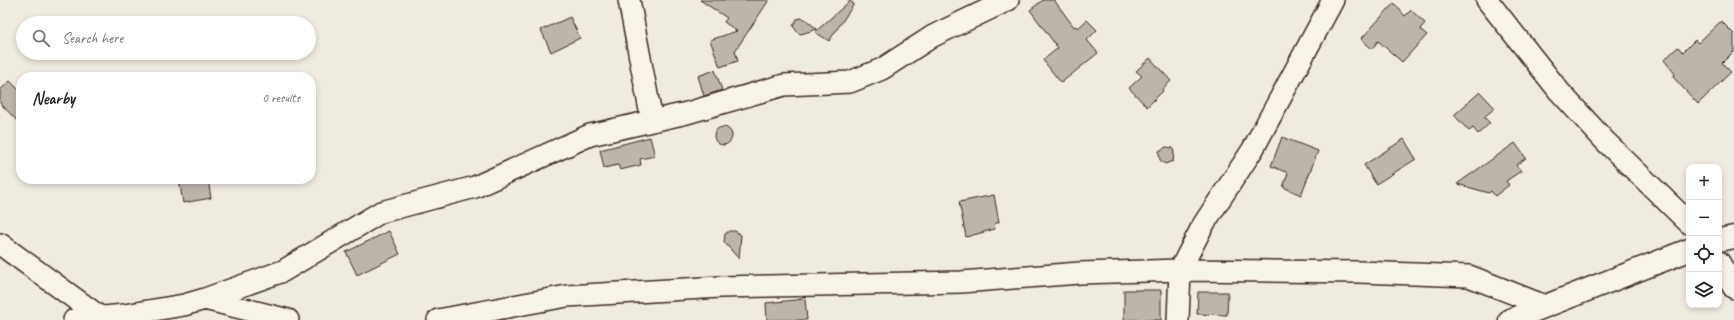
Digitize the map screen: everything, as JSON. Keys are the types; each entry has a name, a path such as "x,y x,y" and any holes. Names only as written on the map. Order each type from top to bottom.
{"street":[{"path":"629,0 652,121"},
{"path":"74,320 124,315 184,305 205,299 283,271 381,212 475,187 590,136 687,113 784,85 850,82 882,69 933,36 1008,0"},
{"path":"1178,320 1180,270 1203,225 1253,149 1333,0"},
{"path":"1487,0 1559,91 1605,141 1686,220"},
{"path":"1722,239 1734,237"},
{"path":"0,244 100,317"},
{"path":"1510,320 1686,251"},
{"path":"1722,267 1734,288"},
{"path":"447,319 567,296 720,287 962,282 1080,273 1180,270 1359,272 1470,276 1545,306"},
{"path":"205,299 288,320"}],"building":[{"path":"700,0 769,0 735,51 738,61 720,67 710,40 737,31 724,22 727,18"},
{"path":"1043,0 1054,0 1074,27 1076,26 1078,28 1087,20 1097,30 1087,40 1098,53 1061,83 1043,60 1058,48 1030,10"},
{"path":"850,1 854,4 829,41 815,32"},
{"path":"1394,3 1405,16 1411,10 1425,23 1420,29 1427,35 1402,62 1378,41 1372,49 1361,39"},
{"path":"570,17 580,38 551,52 541,30"},
{"path":"797,19 805,19 817,29 801,34 798,33 793,26"},
{"path":"1721,21 1734,34 1734,51 1722,63 1731,72 1698,104 1673,77 1675,74 1664,60 1678,47 1683,52 1695,40 1698,43"},
{"path":"1150,58 1171,81 1147,107 1129,88 1142,76 1136,71"},
{"path":"715,70 722,90 704,96 698,76"},
{"path":"10,81 16,87 16,120 0,103 0,90"},
{"path":"1480,92 1495,108 1484,117 1490,123 1478,134 1473,128 1469,131 1454,115"},
{"path":"719,127 727,127 732,132 730,143 727,145 719,145 714,140 714,132"},
{"path":"650,137 655,156 640,159 641,165 620,170 618,165 604,168 600,150"},
{"path":"1282,137 1318,151 1301,195 1283,187 1288,173 1271,166"},
{"path":"1404,139 1416,159 1376,184 1364,165"},
{"path":"1515,143 1526,158 1516,165 1521,171 1506,181 1509,185 1495,196 1491,191 1489,193 1457,184"},
{"path":"1166,147 1173,148 1174,154 1173,161 1165,164 1160,160 1159,151"},
{"path":"180,184 209,184 211,198 183,203"},
{"path":"994,195 999,222 994,224 995,229 966,237 959,202"},
{"path":"389,231 400,254 357,275 346,252"},
{"path":"729,231 735,231 741,235 739,259 724,242 725,234"},
{"path":"1124,290 1161,290 1161,320 1124,320"},
{"path":"1198,292 1228,292 1227,315 1197,314"},
{"path":"805,299 807,320 767,320 766,303"}]}
